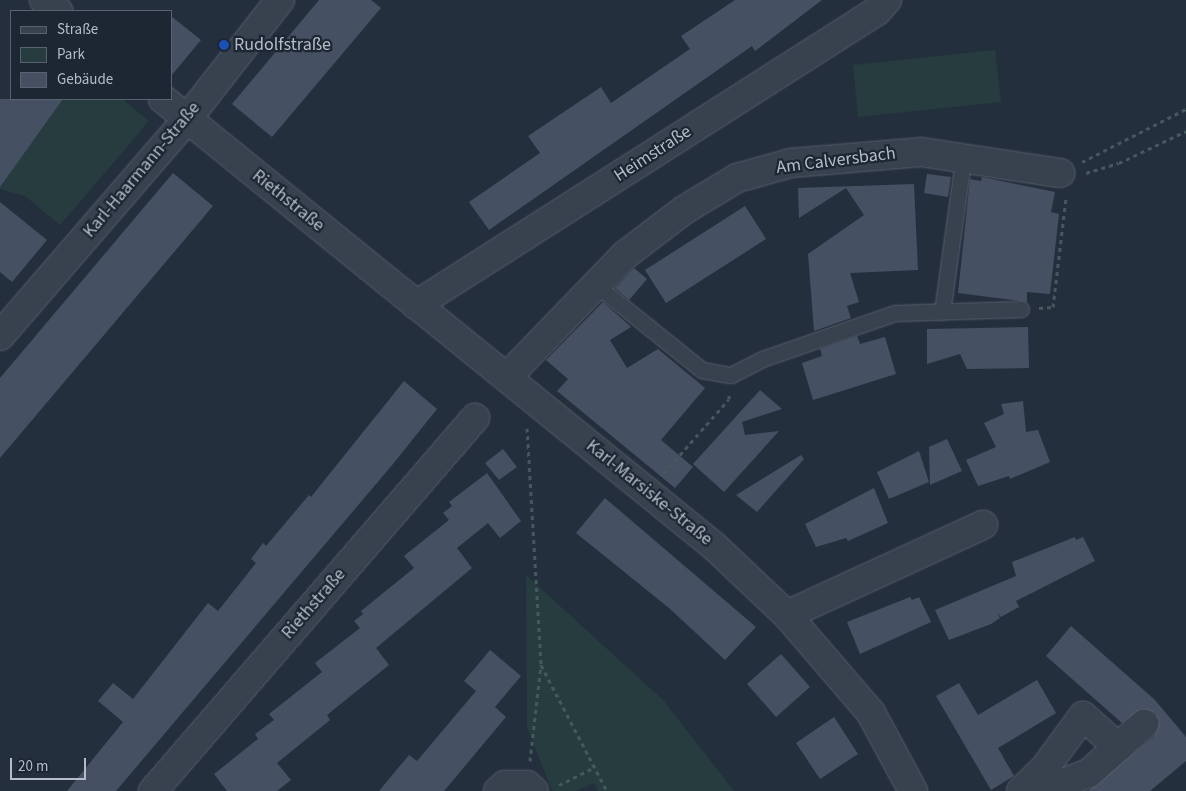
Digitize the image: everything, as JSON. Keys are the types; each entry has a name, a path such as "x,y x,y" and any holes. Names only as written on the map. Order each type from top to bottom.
{"street":[{"path":"44,0 57,10"},
{"name":"Karl-Haarmann-Straße","path":"0,336 187,119 280,0"},
{"name":"Heimstraße","path":"416,305 877,11 887,0"},
{"path":"164,100 187,119"},
{"name":"Riethstraße","path":"187,119 516,384"},
{"name":"Am Calversbach","path":"516,384 595,284 625,255 684,210 737,178 791,163 920,152 963,160 1060,173"},
{"name":"Karl-Marsiske-Straße","path":"516,384 714,546 787,615 871,713 913,791"},
{"name":"Riethstraße","path":"153,791 474,418"},
{"path":"787,615 983,525"},
{"path":"1021,791 1044,769 1083,716 1118,746"},
{"path":"1043,791 1089,773 1144,724"},
{"path":"498,791 505,785 538,788"}],"lane":[{"path":"942,312 963,160"},
{"path":"595,284 702,370 731,375 762,359 895,313 1021,309"}],"path":[{"path":"1060,173 1186,109"},
{"path":"1060,173 1081,175 1118,163 1186,130"},
{"path":"1021,309 1053,307 1066,196 1060,173"},
{"path":"667,469 729,399 731,375"},
{"path":"516,384 541,665 538,788 595,767"},
{"path":"541,665 607,791"}],"green space":[{"path":"995,50 1001,102 858,117 853,65"},
{"path":"62,100 123,100 149,121 60,225 25,196 0,189 0,186"},
{"path":"526,575 663,700 734,791 598,791 594,783 576,791 552,791 527,727"}],"building":[{"path":"319,0 371,0 381,8 272,137 232,104"},
{"path":"735,0 822,0 755,51 752,46 489,230 469,202 540,153 528,136 601,87 611,103 690,49 681,36"},
{"path":"172,17 201,40 172,75"},
{"path":"0,99 62,100 0,187"},
{"path":"173,173 213,206 0,458 0,378"},
{"path":"927,174 951,177 948,197 924,193"},
{"path":"982,177 1055,192 1051,212 1059,214 1050,294 1027,292 1027,302 958,293 970,179 981,181"},
{"path":"914,184 918,270 850,273 859,302 847,306 851,318 814,331 808,254 864,215 846,188 799,218 798,188"},
{"path":"0,202 47,240 12,282 0,272"},
{"path":"745,206 766,239 666,303 645,270"},
{"path":"634,268 647,279 629,300 615,288"},
{"path":"603,302 631,327 610,340 627,368 658,349 705,388 661,440 693,467 675,488 557,391 568,379 546,360"},
{"path":"1028,327 1029,368 967,369 960,354 927,364 927,329"},
{"path":"857,336 860,344 885,337 896,374 813,400 802,363 822,356 820,349"},
{"path":"404,381 437,409 393,464 116,791 67,791 123,722 98,701 113,683 133,699 208,603 218,611 256,563 251,559 263,543 266,546 309,495 311,497"},
{"path":"760,390 782,409 742,422 745,435 779,431 724,492 693,464"},
{"path":"1023,401 1026,432 1038,430 1050,462 1010,479 1009,476 978,486 966,460 996,447 984,423 1004,414 1001,404"},
{"path":"947,439 962,471 930,485 929,447"},
{"path":"503,449 517,467 499,480 485,463"},
{"path":"919,451 929,482 889,499 877,472"},
{"path":"801,455 804,459 757,512 736,495"},
{"path":"487,473 521,521 500,538 488,523 457,548 472,568 376,648 389,665 327,715 330,720 277,763 291,780 277,791 227,791 214,774 258,739 255,734 274,720 269,714 322,672 315,663 360,628 354,621 363,614 361,611 414,568 404,556 449,520 443,513 452,506 449,502"},
{"path":"874,488 888,523 848,541 846,538 816,547 805,524"},
{"path":"605,498 756,627 725,660 669,608 576,533"},
{"path":"1075,537 1076,540 1083,537 1095,561 1016,601 1019,607 1001,617 997,613 1000,618 991,624 949,640 935,610 1016,576 1012,562"},
{"path":"910,597 912,600 919,597 931,622 860,654 847,622"},
{"path":"1071,626 1155,700 1186,737 1186,761 1150,791 1088,791 1154,736 1159,721 1155,713 1141,709 1122,723 1046,656"},
{"path":"490,650 521,676 495,707 506,717 444,791 379,791 409,755 417,761 476,691 464,681"},
{"path":"781,654 810,687 776,717 747,684"},
{"path":"1037,680 1056,713 998,748 1014,776 991,790 936,696 959,683 978,715"},
{"path":"834,717 858,754 820,779 796,743"}],"place":[{"name":"Rudolfstraße","path":"224,45"}]}
